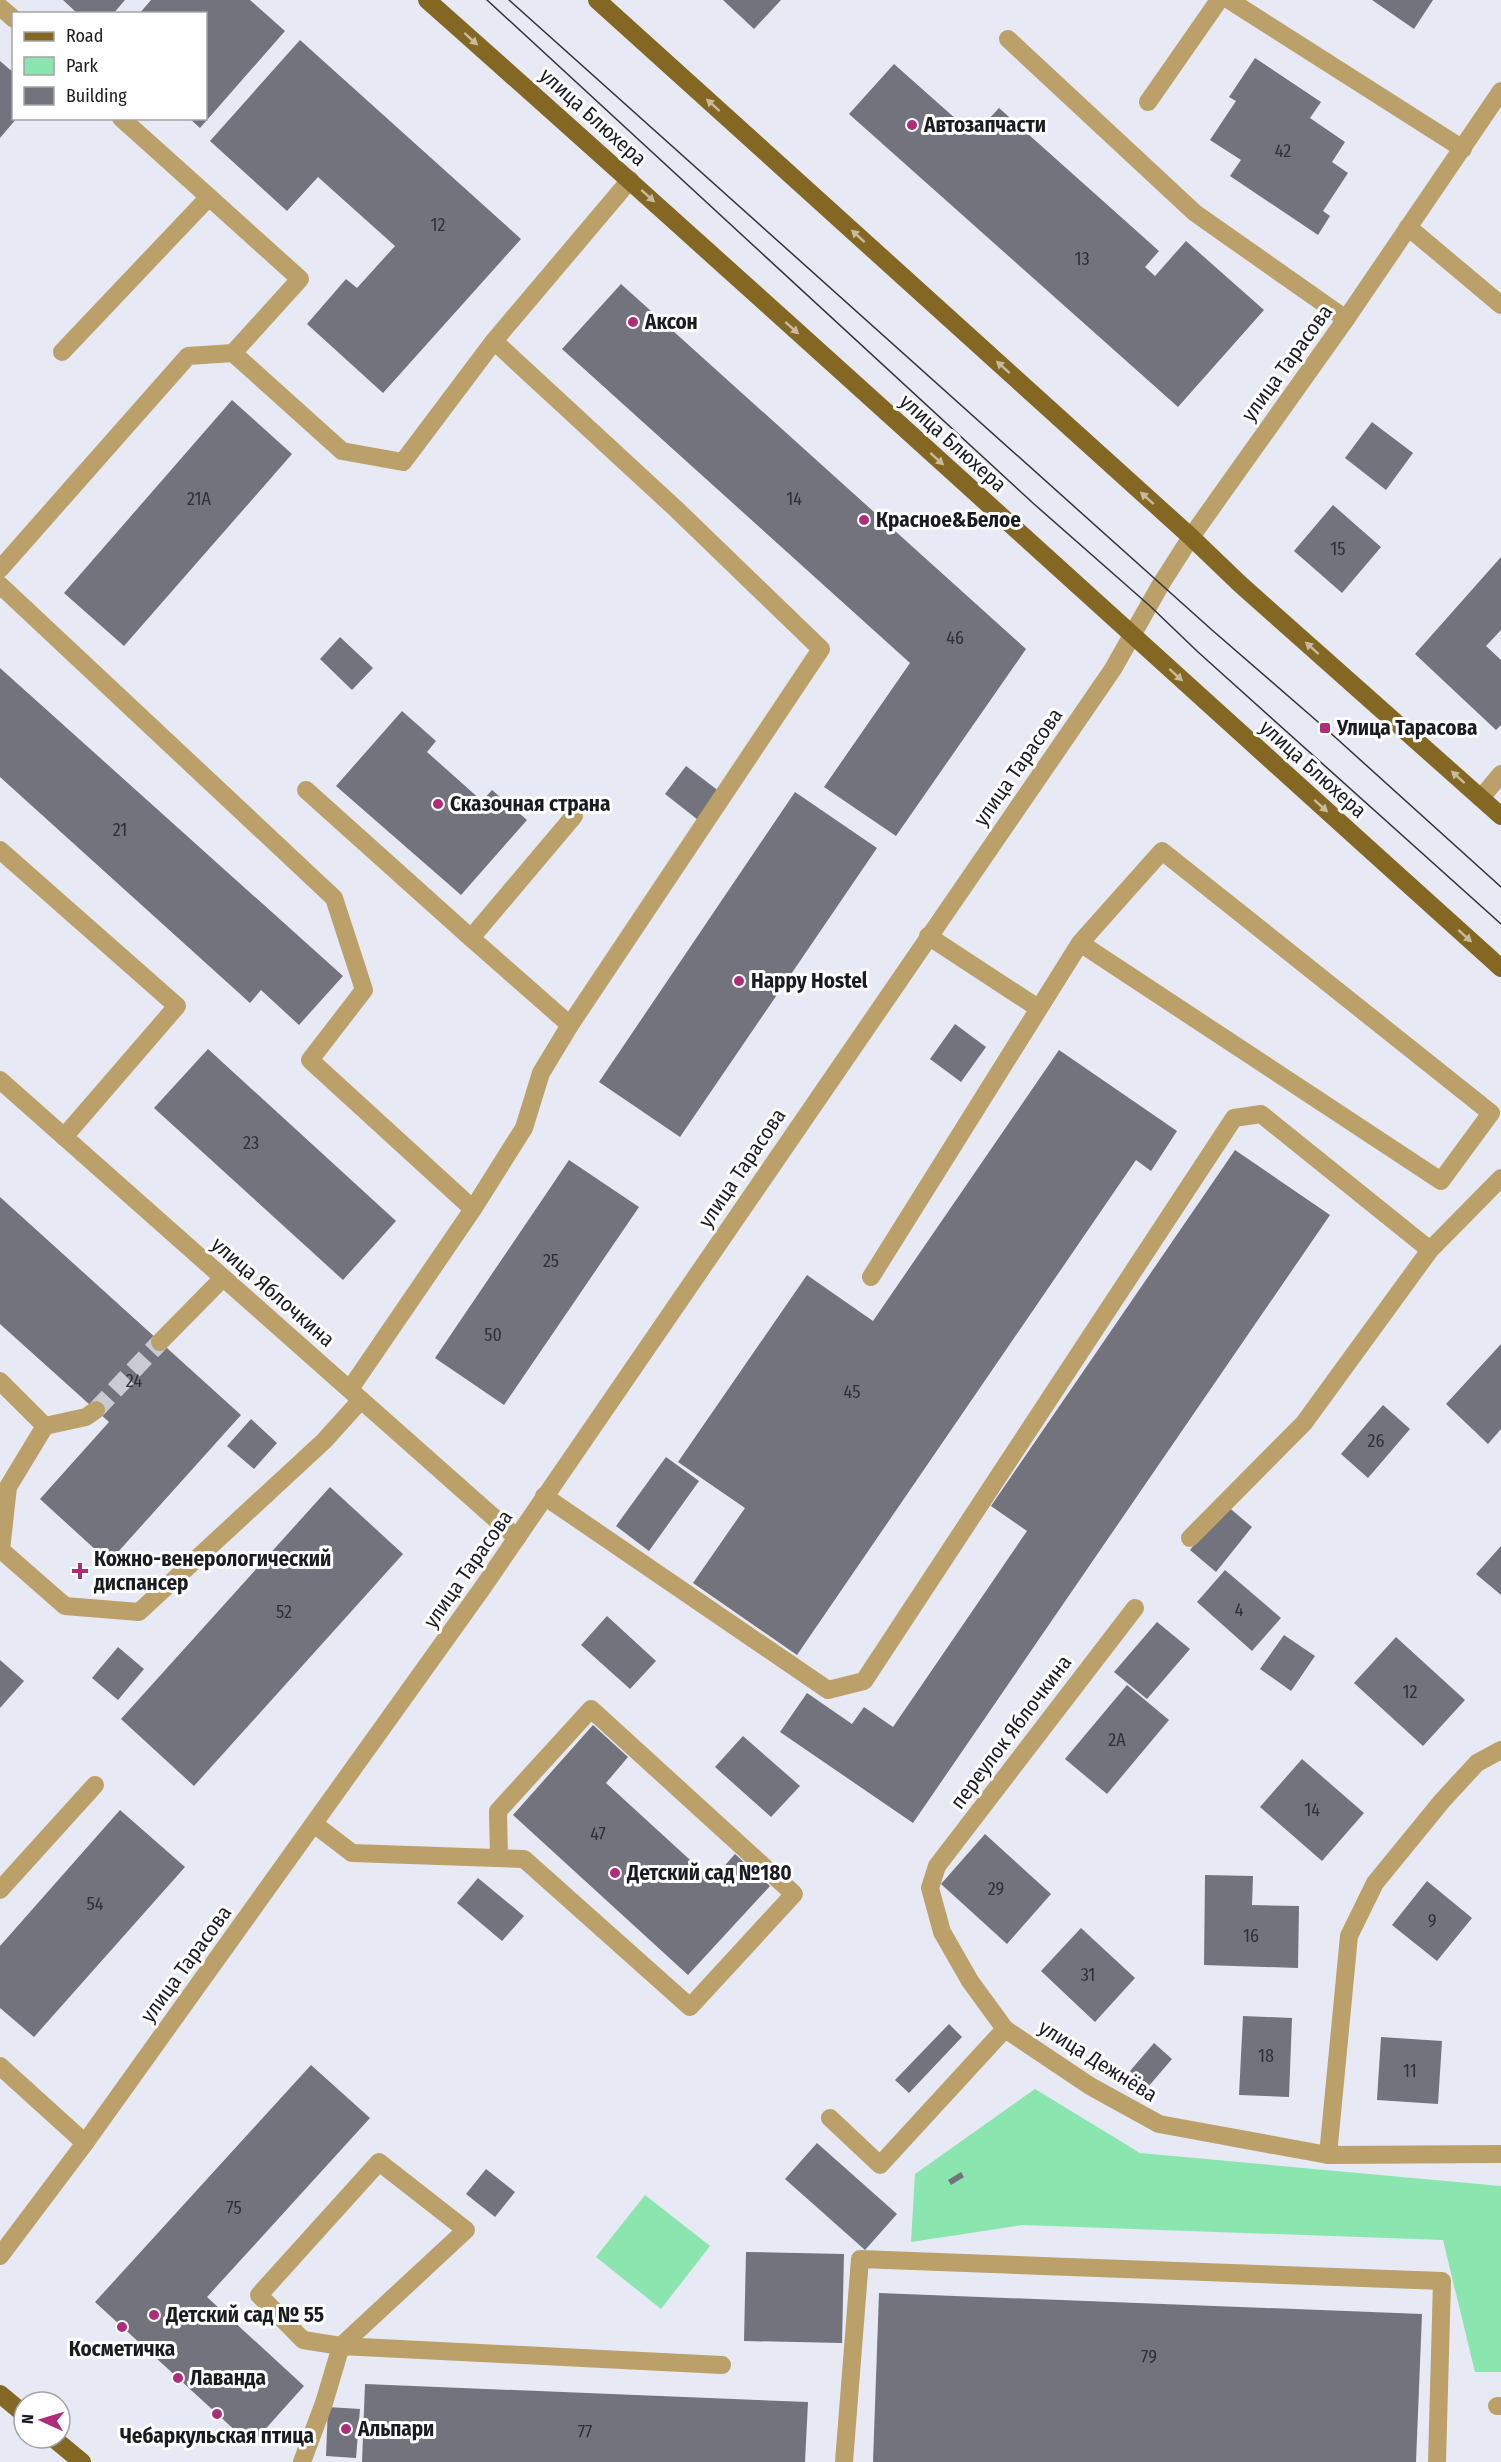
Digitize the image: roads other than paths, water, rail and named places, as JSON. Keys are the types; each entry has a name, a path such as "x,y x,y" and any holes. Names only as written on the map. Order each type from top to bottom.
{"main road":[{"name":"улица Блюхера","path":"428,0 1501,968"},
{"path":"597,0 1191,537 1240,584 1501,816"},
{"path":"0,2394 12,2404"},
{"path":"68,2450 82,2462"}],"street":[{"path":"1148,102 1219,0"},
{"path":"1229,0 1463,148"},
{"path":"0,7 12,17"},
{"path":"1008,39 1196,213 1346,319"},
{"name":"улица Тарасова","path":"0,2256 85,2143 517,1538 1113,669 1191,537 1346,319 1501,91"},
{"path":"0,569 188,356 233,353 300,279 123,120"},
{"path":"233,353 342,451 403,462 494,341 630,180"},
{"path":"62,352 209,197"},
{"path":"1408,226 1501,305"},
{"path":"96,1410 86,1417 45,1426 8,1487 1,1550 65,1606 139,1612 324,1441 524,1128 541,1073 570,1025 821,649 675,508 494,341"},
{"path":"0,585 334,898 364,990 310,1060 473,1209"},
{"path":"1481,798 1501,774"},
{"path":"306,790 570,1025"},
{"path":"471,938 574,816"},
{"path":"0,850 177,1006 64,1137"},
{"path":"871,1277 1080,943 1162,851 1491,1113 1441,1181 1080,943"},
{"path":"928,936 1038,1008"},
{"name":"улица Яблочкина","path":"0,1080 517,1538"},
{"path":"544,1497 828,1690 864,1681 1234,1118 1261,1114 1430,1250"},
{"path":"1190,1538 1304,1423 1430,1250 1501,1178"},
{"path":"160,1342 223,1278"},
{"path":"0,1381 45,1426"},
{"name":"переулок Яблочкина","path":"930,1888 937,1866 1135,1608"},
{"path":"314,1824 352,1853 524,1859 690,2007 794,1894 591,1708 498,1811 499,1858"},
{"path":"1328,2155 1349,1936 1375,1883 1442,1801 1478,1764 1501,1750"},
{"path":"0,1890 95,1785"},
{"name":"улица Дежнёва","path":"930,1888 942,1932 970,1981 1005,2029 1090,2086 1159,2124 1328,2155 1501,2154"},
{"path":"830,2118 880,2165 1005,2029"},
{"path":"0,2066 85,2143"},
{"path":"302,2462 324,2403 341,2346 466,2230 379,2162 259,2295 303,2340 341,2346 722,2366"},
{"path":"844,2462 860,2259 1442,2282 1437,2462"}],"tunnel":[{"path":"96,1410 160,1342"}],"tram line":[{"path":"487,0 1034,504 1501,924"},
{"path":"509,0 1501,887"}],"place":[{"name":"Автозапчасти","path":"912,125"},
{"name":"Аксон","path":"633,322"},
{"name":"Красное&Белое","path":"864,520"},
{"name":"Улица Тарасова","path":"1325,728"},
{"name":"Сказочная страна","path":"438,804"},
{"name":"Happy Hostel","path":"739,981"},
{"name":"Кожно-венерологический диспансер","path":"80,1571"},
{"name":"Детский сад №180","path":"615,1873"},
{"name":"Детский сад № 55","path":"154,2315"},
{"name":"Косметичка","path":"122,2327"},
{"name":"Лаванда","path":"178,2378"},
{"name":"Чебаркульская птица","path":"217,2414"},
{"name":"Альпари","path":"346,2429"}]}
